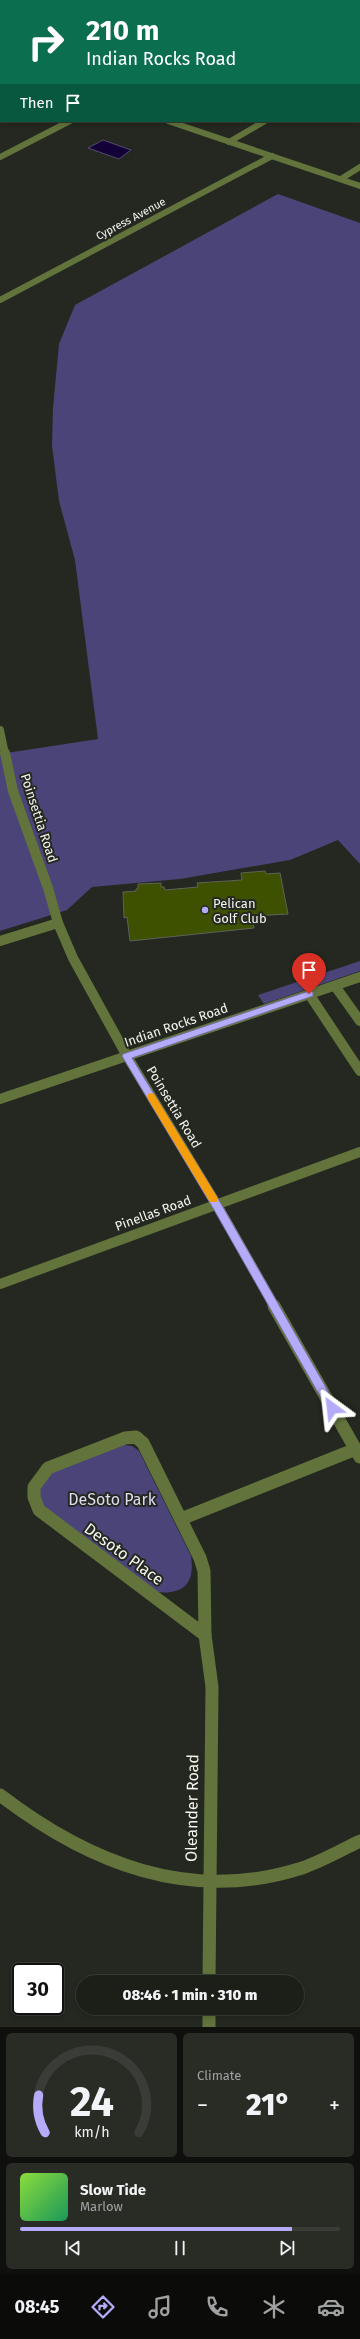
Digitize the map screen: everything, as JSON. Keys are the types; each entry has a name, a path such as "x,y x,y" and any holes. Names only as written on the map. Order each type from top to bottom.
{"street":[{"path":"0,157 68,122"},
{"path":"171,122 360,186"},
{"path":"229,142 263,122"},
{"name":"Cypress Avenue","path":"0,300 272,156"},
{"path":"341,179 360,167"},
{"name":"Poinsettia Road","path":"0,730 13,791 48,888 58,923 76,964 127,1056 217,1205 358,1453"},
{"path":"0,941 58,923"},
{"name":"Indian Rocks Road","path":"0,1099 360,977"},
{"path":"335,986 360,1021"},
{"path":"309,994 360,1071"},
{"name":"Pinellas Road","path":"0,1284 360,1152"},
{"name":"Desoto Place","path":"136,1437 143,1443 181,1519 204,1571 205,1635 50,1521 33,1498 33,1486 39,1476 48,1468 125,1438 136,1437"},
{"path":"181,1519 358,1453"},
{"name":"Oleander Road","path":"205,1635 212,1687 209,1975"},
{"path":"0,1795 47,1830 91,1854 142,1872 209,1881 257,1879 302,1868 360,1841"},
{"path":"208,2027 209,2015"}],"green space":[{"path":"278,194 360,223 360,864 338,840 290,860 180,879 92,887 67,910 0,931 0,754 98,739 75,560 59,501 52,445 53,408 59,344 75,305"},
{"path":"360,961 360,971 264,1004 258,995"},
{"name":"DeSoto Park","path":"124,1445 132,1446 139,1451 191,1556 192,1565 189,1580 186,1585 180,1589 166,1592 156,1592 44,1506 40,1500 39,1485 53,1472"}],"shaded area":[{"path":"103,140 131,150 119,159 88,148"}],"building":[{"name":"Pelican Golf Club","path":"265,871 266,874 280,873 288,914 252,916 254,928 130,941 127,917 124,918 123,892 136,891 136,889 138,889 138,884 161,883 161,887 164,887 165,890 198,887 197,883 242,880 241,873"}],"slow traffic":[{"path":"151,1097 213,1200"}],"place":[{"name":"Pelican Golf Club","path":"205,910"}],"route":[{"path":"309,994 127,1056 217,1205 332,1408"}]}
